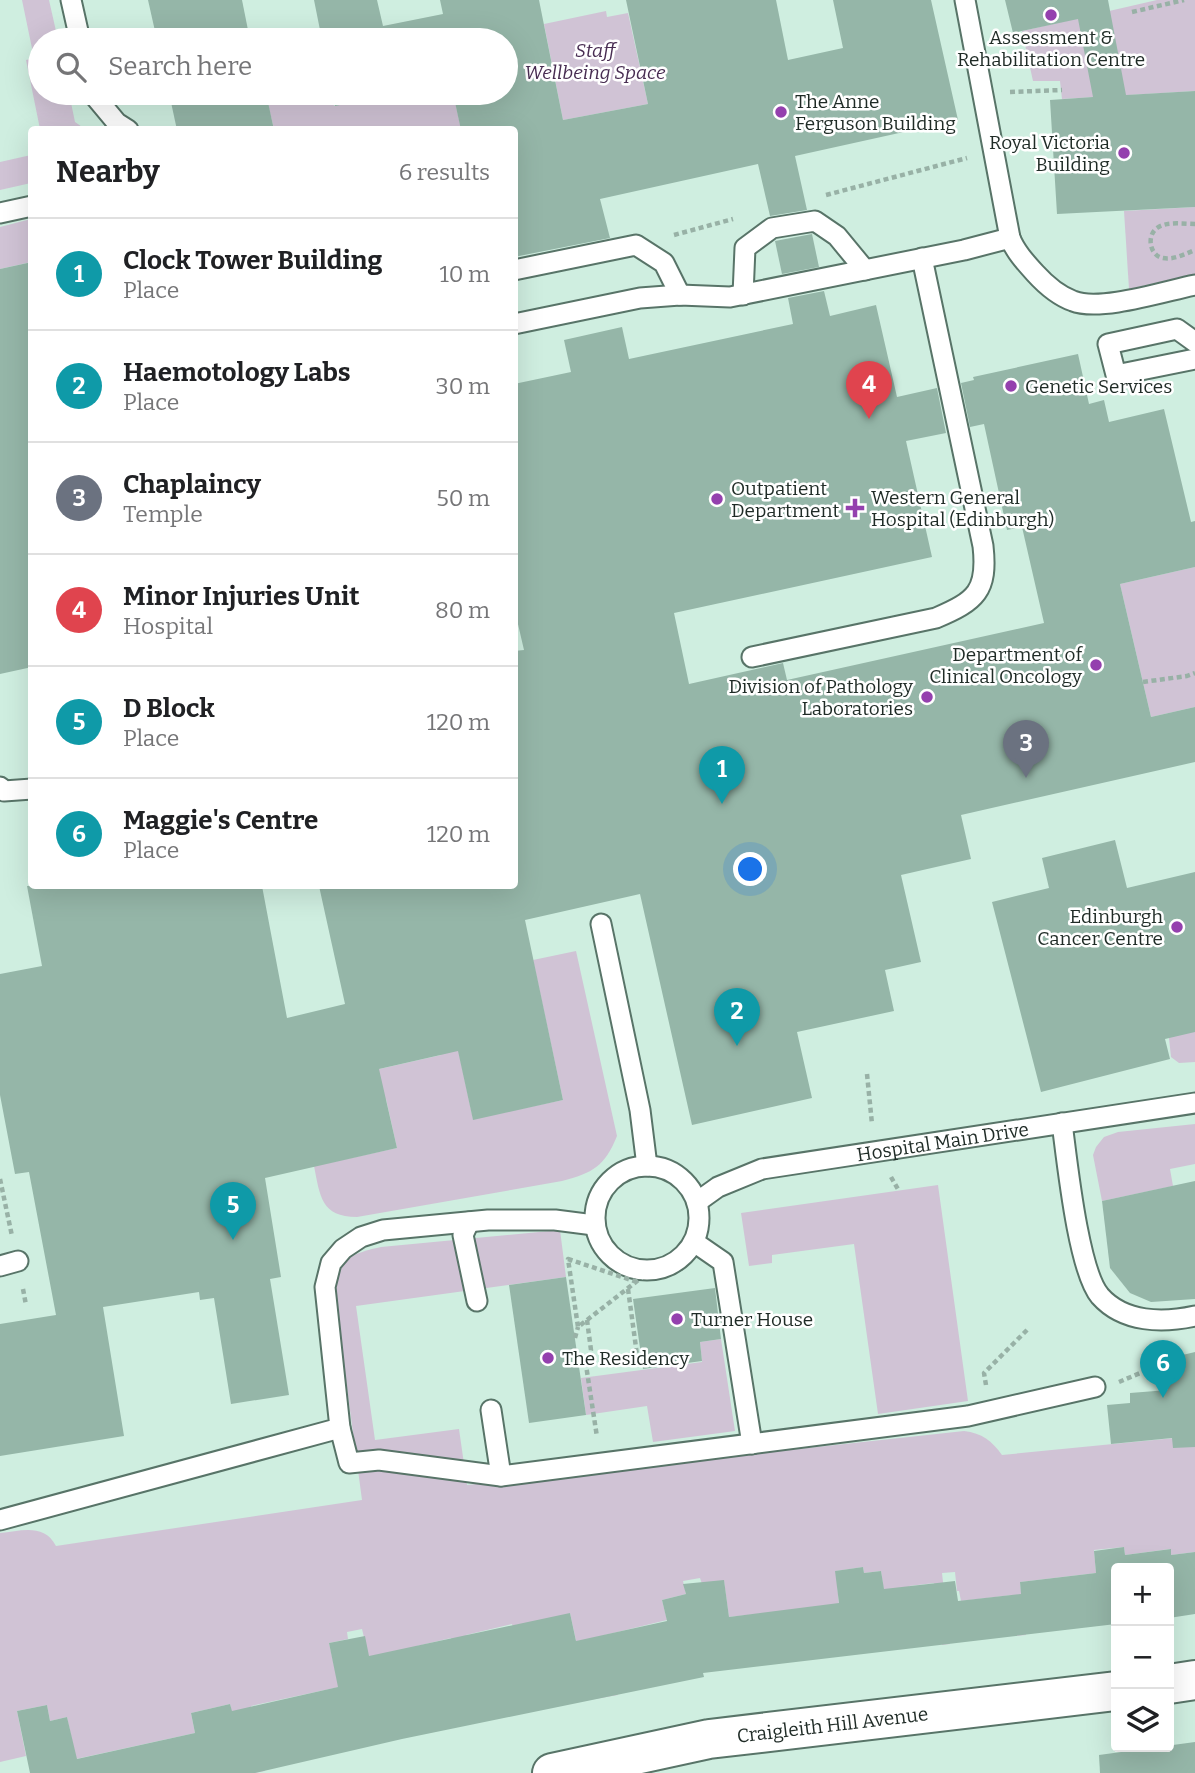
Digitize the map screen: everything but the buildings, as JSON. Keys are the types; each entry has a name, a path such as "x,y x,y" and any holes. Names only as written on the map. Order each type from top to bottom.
{"street":[{"path":"1174,1683 1195,1680"},
{"name":"Craigleith Hill Avenue","path":"552,1773 709,1739 1111,1691"}],"lane":[{"path":"71,0 77,28"},
{"path":"965,0 1010,238 1014,247 1040,279 1075,302 1099,305 1195,285"},
{"path":"102,105 122,126"},
{"path":"0,213 28,207"},
{"path":"743,295 746,248 772,228 815,221 837,236 865,270"},
{"path":"518,323 640,298 743,295 1010,238"},
{"path":"518,269 636,245 664,263 680,295"},
{"path":"752,657 936,618 960,608 976,594 983,579 983,546 922,258"},
{"path":"1195,342 1177,329 1108,344 1116,374 1195,359"},
{"path":"0,787 4,791 28,789"},
{"path":"601,924 640,1110 647,1166"},
{"name":"Hospital Main Drive","path":"697,1202 718,1187 762,1169 1195,1103"},
{"path":"1062,1123 1087,1270 1099,1295 1126,1314 1142,1319 1164,1321 1195,1316"},
{"path":"647,1166 658,1167 678,1176 692,1192 697,1202 698,1230 686,1254 676,1262 644,1276 613,1259 604,1249 594,1225 595,1207 602,1190 614,1177 629,1169 647,1166"},
{"path":"594,1225 555,1220 469,1222 383,1230 361,1237 343,1248 331,1263 325,1287 340,1428 349,1463 379,1460 501,1476 990,1412 1095,1387"},
{"path":"469,1222 463,1235 477,1301"},
{"path":"694,1242 723,1262 752,1444"},
{"path":"491,1410 501,1476"},
{"path":"0,1520 340,1428"}],"path":[{"path":"1132,12 1184,0"},
{"path":"983,92 1062,90"},
{"path":"1195,223 1167,224 1155,228 1150,246 1153,253 1161,258 1175,258 1195,250"},
{"path":"1143,682 1187,677 1195,673"},
{"path":"575,1338 578,1327 568,1259 644,1276"},
{"path":"578,1327 644,1276"},
{"path":"628,1288 638,1362"},
{"path":"587,1320 591,1350 586,1365 601,1463"},
{"path":"1095,1387 1132,1379 1159,1365 1165,1357 1164,1321"},
{"path":"984,1373 1029,1328"}],"green space":[{"path":"22,0 49,0 55,28 28,29"},
{"path":"1157,0 1195,0 1195,91 1062,99 1060,81 1033,81 1022,31"},
{"name":"Staff Wellbeing Space","path":"606,11 607,17 628,13 648,104 563,120 544,24"},
{"path":"35,105 71,105 75,122 81,126 39,126"},
{"path":"268,105 456,105 460,126 273,126"},
{"path":"28,156 28,184 0,190 0,162"},
{"path":"1195,207 1195,274 1129,289 1124,211"},
{"path":"28,220 28,263 0,269 0,227"},
{"path":"1195,567 1195,707 1151,717 1120,584"},
{"path":"576,951 617,1136 608,1155 597,1167 562,1181 357,1217 345,1216 329,1209 318,1187 314,1166 397,1148 386,1099 300,1087 441,1055 419,958 438,954 473,1119 563,1100 533,960"},
{"path":"1162,973 1195,1032 1195,1062 1179,1063 1171,1057"},
{"path":"1195,1124 1195,1164 1170,1169 1173,1186 1102,1201 1093,1155 1104,1137 1118,1132"},
{"path":"938,1185 968,1401 878,1414 854,1244 772,1255 772,1263 749,1266 741,1213"},
{"path":"560,1230 566,1277 356,1306 375,1440 459,1429 467,1485 964,1431 986,1438 1002,1455 1195,1436 1195,1552 1171,1555 1170,1549 1125,1555 1124,1547 1094,1550 1096,1573 1020,1582 1026,1635 1016,1636 1012,1595 961,1601 955,1572 942,1573 950,1644 942,1645 934,1583 909,1586 911,1606 885,1599 881,1571 864,1573 863,1567 836,1571 839,1605 729,1617 724,1581 702,1584 700,1578 683,1581 686,1594 662,1600 667,1620 605,1635 618,1695 589,1700 570,1613 518,1648 512,1624 466,1635 470,1654 455,1658 451,1638 417,1646 375,1683 362,1629 347,1632 348,1639 329,1643 339,1687 251,1706 265,1771 254,1773 230,1704 191,1713 195,1733 76,1759 67,1717 50,1721 47,1705 17,1711 26,1756 0,1762 0,1533 39,1531 56,1546 362,1500 335,1298 340,1267 352,1256 381,1247"},
{"path":"721,1339 735,1431 653,1442 647,1406 586,1415 581,1378 702,1362 700,1342"}],"place":[{"name":"Assessment & Rehabilitation Centre","path":"1051,15"},
{"name":"The Anne Ferguson Building","path":"781,112"},
{"name":"Royal Victoria Building","path":"1124,153"},
{"name":"Genetic Services","path":"1011,386"},
{"name":"Minor Injuries Unit","path":"869,419"},
{"name":"Outpatient Department","path":"717,499"},
{"name":"Western General Hospital (Edinburgh)","path":"855,508"},
{"name":"Department of Clinical Oncology","path":"1096,665"},
{"name":"Division of Pathology Laboratories","path":"927,697"},
{"name":"Chaplaincy","path":"1026,778"},
{"name":"Clock Tower Building","path":"722,804"},
{"name":"Edinburgh Cancer Centre","path":"1177,927"},
{"name":"Haemotology Labs","path":"737,1046"},
{"name":"D Block","path":"233,1240"},
{"name":"Turner House","path":"677,1319"},
{"name":"The Residency","path":"548,1358"},
{"name":"Maggie's Centre","path":"1163,1398"}]}
